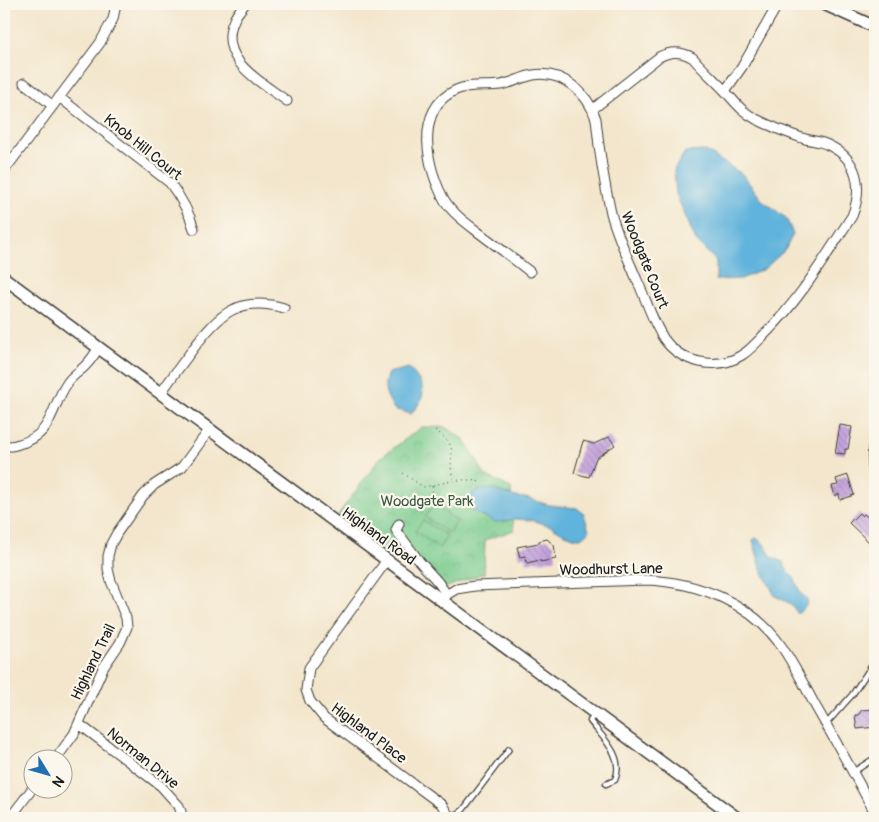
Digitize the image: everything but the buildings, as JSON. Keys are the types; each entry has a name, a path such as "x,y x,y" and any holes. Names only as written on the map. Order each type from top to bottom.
{"street":[{"path":"4,171 108,32 116,4"},
{"path":"245,4 234,20 231,30 232,51 237,61 245,69 287,101"},
{"path":"530,272 458,216 446,201 436,180 426,142 430,117 442,99 460,88 506,84 532,76 543,75 554,76 574,86 585,96 593,110 659,57 668,53 685,54 693,58 725,91 742,67 778,4"},
{"path":"824,4 875,27"},
{"path":"24,83 53,106"},
{"name":"Woodgate Court","path":"593,110 612,215 620,241 654,319 664,339 683,356 707,364 719,364 742,356 774,326 799,295 852,216 858,194 858,181 854,170 848,159 839,151 828,145 802,138 756,119 744,112 725,91"},
{"name":"Knob Hill Court","path":"59,97 170,183 190,215 194,229"},
{"name":"Highland Road","path":"4,278 387,560 443,597 594,713 737,818"},
{"path":"160,393 206,332 228,312 241,306 256,304 270,304 284,308"},
{"path":"4,445 9,447 24,443 36,437 44,429 51,418 64,387 86,365 99,347"},
{"name":"Highland Trail","path":"61,750 79,724 104,668 120,644 127,627 126,618 111,581 108,568 111,544 143,496 154,485 182,466 210,429"},
{"path":"875,435 872,467 875,477"},
{"path":"399,524 396,530 419,561 438,582 443,597"},
{"name":"Highland Place","path":"387,560 309,668 306,690 310,701 324,718 442,805 448,817"},
{"name":"Woodhurst Lane","path":"443,597 456,589 475,586 646,580 668,581 709,591 728,600 746,612 769,632 781,646 853,772 875,815"},
{"name":"Norman Drive","path":"79,724 160,786 179,806 183,818"},
{"path":"10,818 24,800"}],"lane":[{"path":"826,724 852,695 875,661"},
{"path":"594,713 590,721 611,747 617,759 619,771 616,780 606,784"},
{"path":"448,817 460,814 510,749"},
{"path":"853,772 875,758"}],"path":[{"path":"435,430 447,438 453,451 450,469 453,480"},
{"path":"403,473 423,487 453,480 474,480 480,482"},
{"path":"432,486 433,500"}],"green space":[{"name":"Woodgate Park","path":"422,427 445,427 465,440 485,475 511,488 514,530 485,540 484,573 442,589 338,515 380,458"},
{"path":"433,505 457,521 449,533 425,517"},
{"path":"423,520 447,536 439,548 415,531"}],"water":[{"path":"706,151 742,174 762,200 786,218 793,234 785,250 764,269 741,279 716,280 716,261 696,241 676,194 674,170 685,152"},
{"path":"409,368 419,381 423,391 420,401 411,414 394,409 385,388 388,373"},
{"path":"490,489 549,505 577,508 584,514 589,531 581,538 576,538 551,526 531,520 515,519 495,522 471,509 469,503 471,496 477,490"},
{"path":"756,538 764,544 772,557 783,562 788,572 793,576 801,593 808,600 806,606 798,614 791,604 775,596 761,569 753,540"}]}
